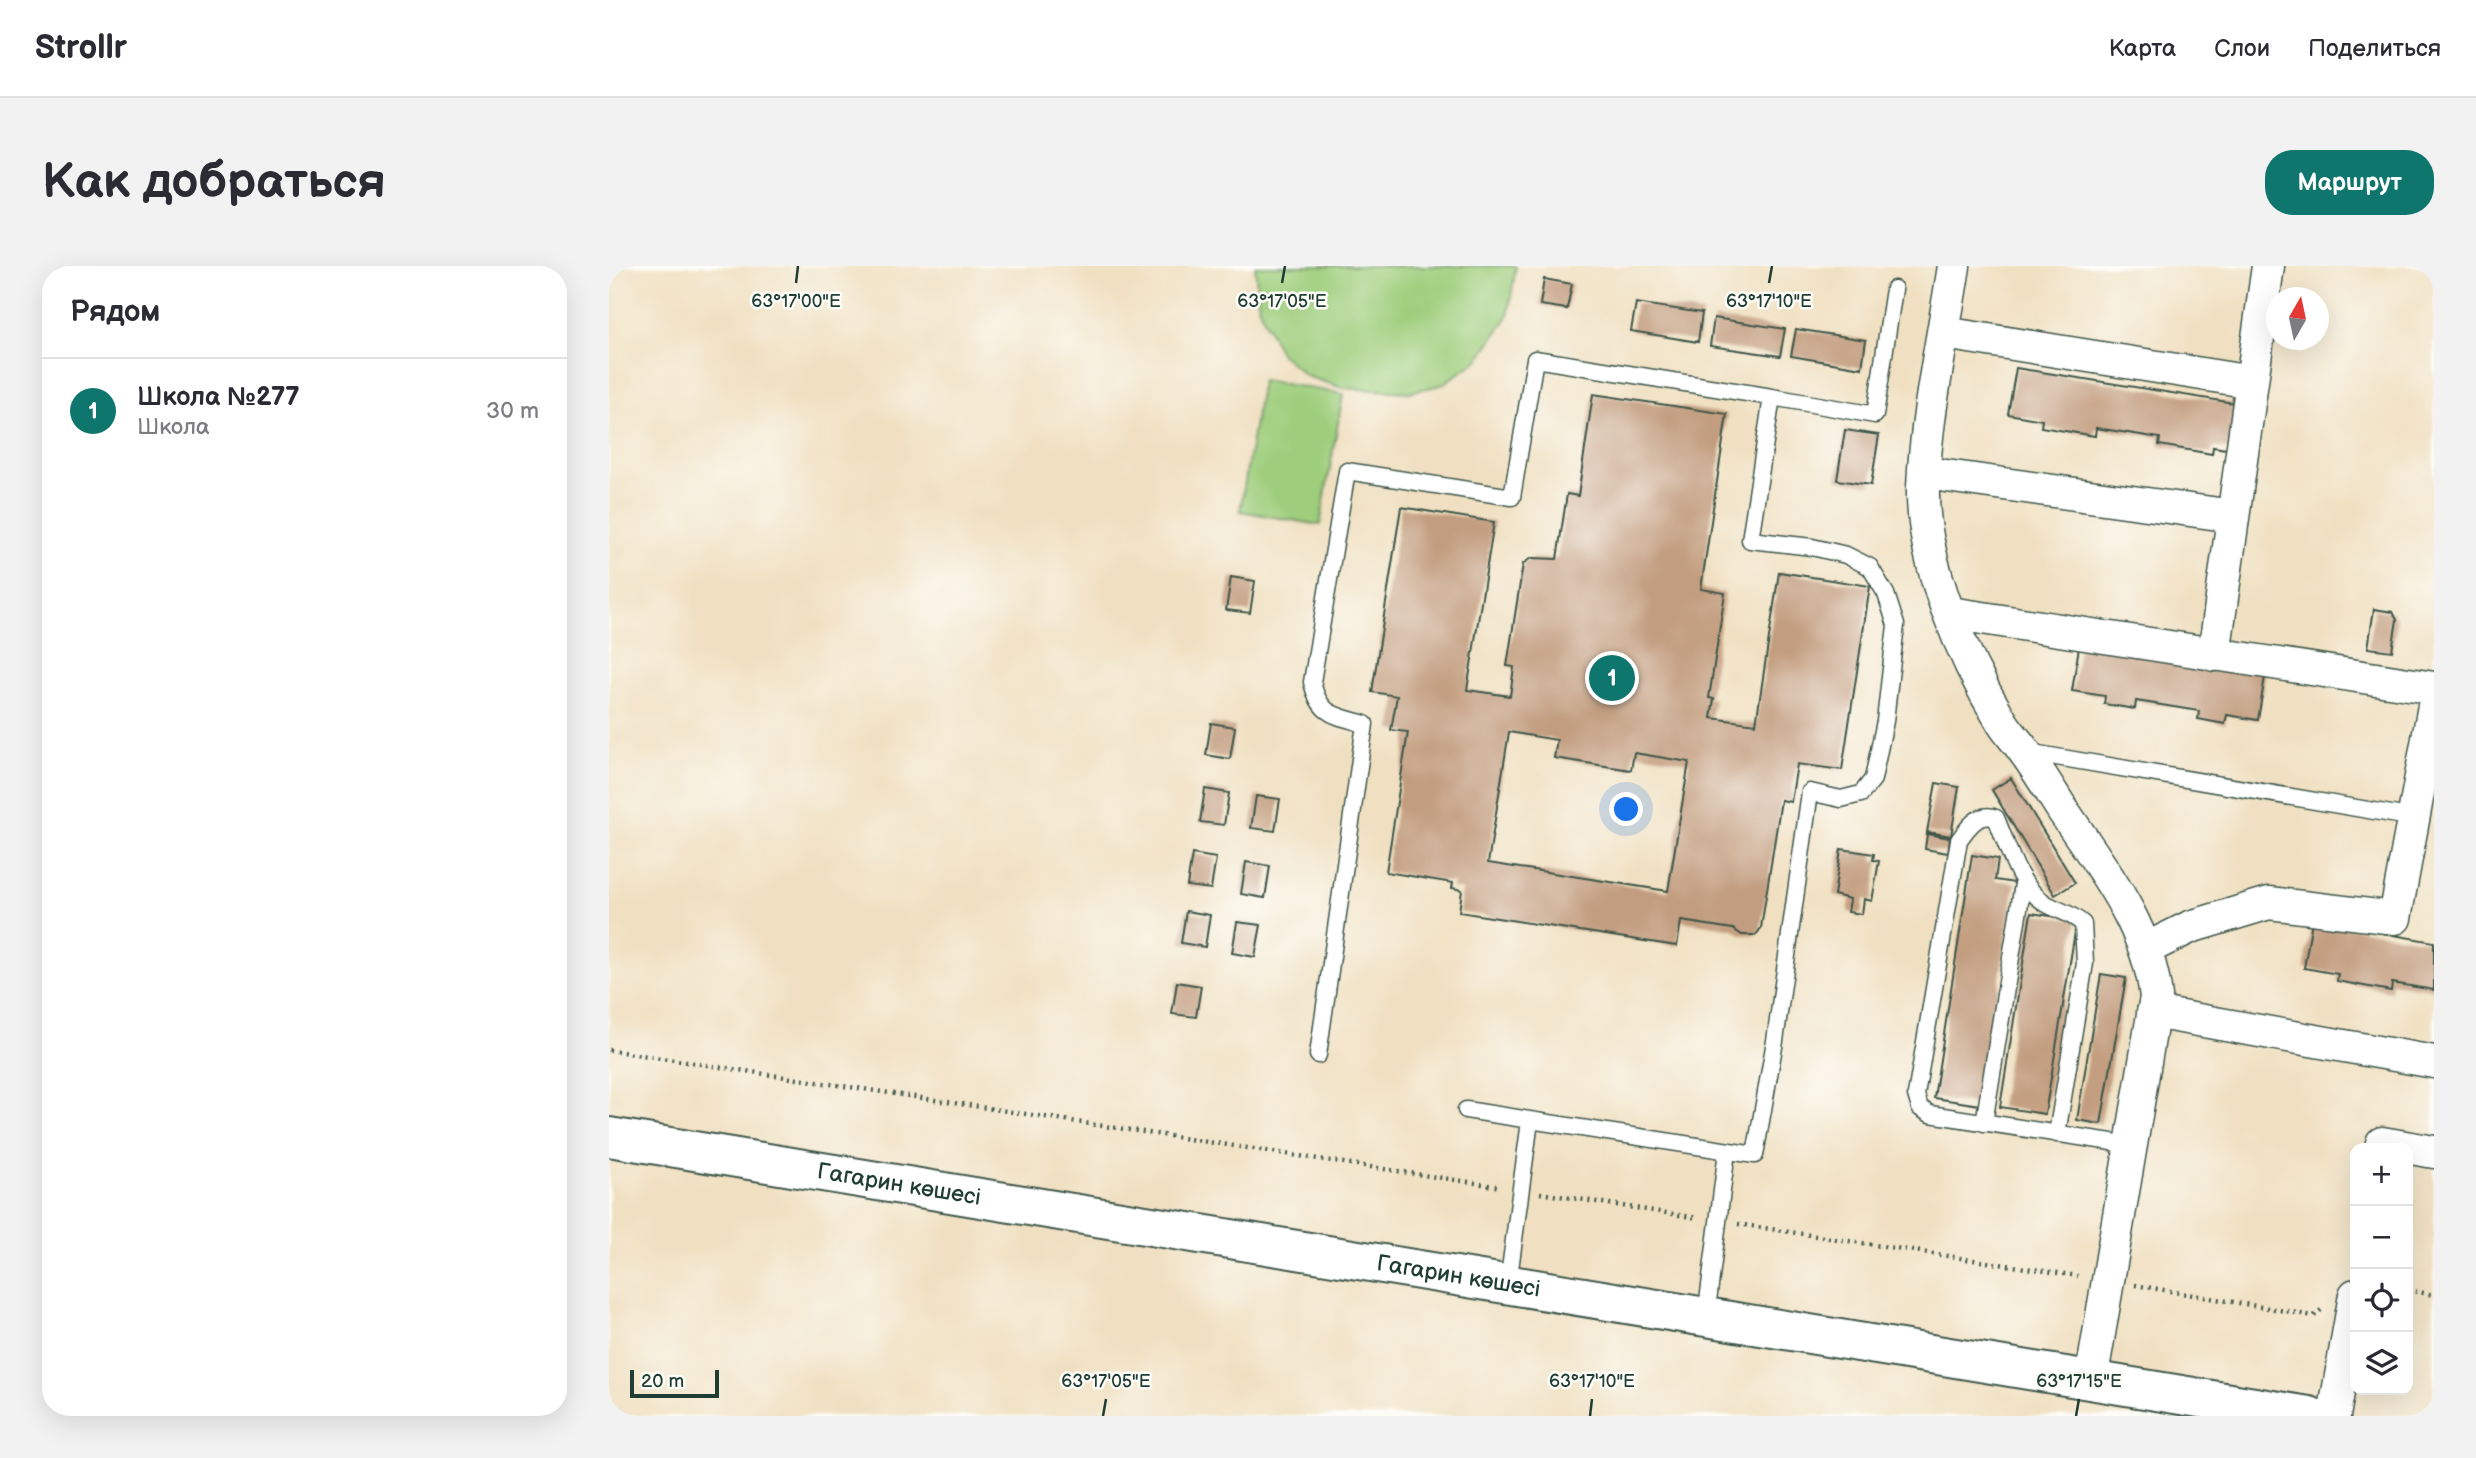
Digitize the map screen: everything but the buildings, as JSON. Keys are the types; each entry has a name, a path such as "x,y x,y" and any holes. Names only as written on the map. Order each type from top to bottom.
{"street":[{"path":"1954,266 1925,473 1926,516 1934,567 1960,643 2002,723 2025,752 2122,900 2146,949 2155,986 2153,1012 2091,1381"},
{"path":"2214,655 2268,266"},
{"path":"1944,333 2252,382"},
{"path":"1925,473 2233,516"},
{"path":"1950,613 2434,688"},
{"path":"2146,949 2190,927 2269,903 2395,918 2424,819 2434,706"},
{"path":"2153,1012 2434,1062"},
{"name":"Гагарин көшесі","path":"609,1137 2309,1416"},
{"path":"2413,1148 2434,1152"},
{"path":"2334,1416 2350,1324"}],"lane":[{"path":"1318,1055 1365,724 1328,712 1317,702 1313,682 1346,471 1512,497 1535,359 1875,415 1894,289"},
{"path":"1466,1110 1755,1155 1775,1041 1810,792 1841,799 1861,794 1873,779 1885,721 1896,625 1886,594 1870,567 1846,555 1812,547 1750,540 1772,397"},
{"path":"2025,752 2424,819"},
{"path":"2057,1134 2085,963 2084,924 2075,916 2046,903 2023,884 1996,818 1989,815 1978,818 1959,840 1916,1095 1920,1108 1930,1114 1984,1122 2057,1134 2130,1145"},
{"path":"1984,1122 2023,884"},
{"path":"1508,1284 1530,1121"},
{"path":"1706,1317 1727,1151"}],"path":[{"path":"609,1050 2107,1280 2314,1316 2324,1308"},
{"path":"2413,1291 2434,1294"}],"green space":[{"path":"1255,266 1516,266 1508,316 1478,360 1441,385 1410,392 1343,388 1306,376 1280,353 1259,309"},
{"path":"1262,380 1343,394 1320,525 1240,511"}],"place":[{"name":"Школа №277","path":"1612,678"}]}
